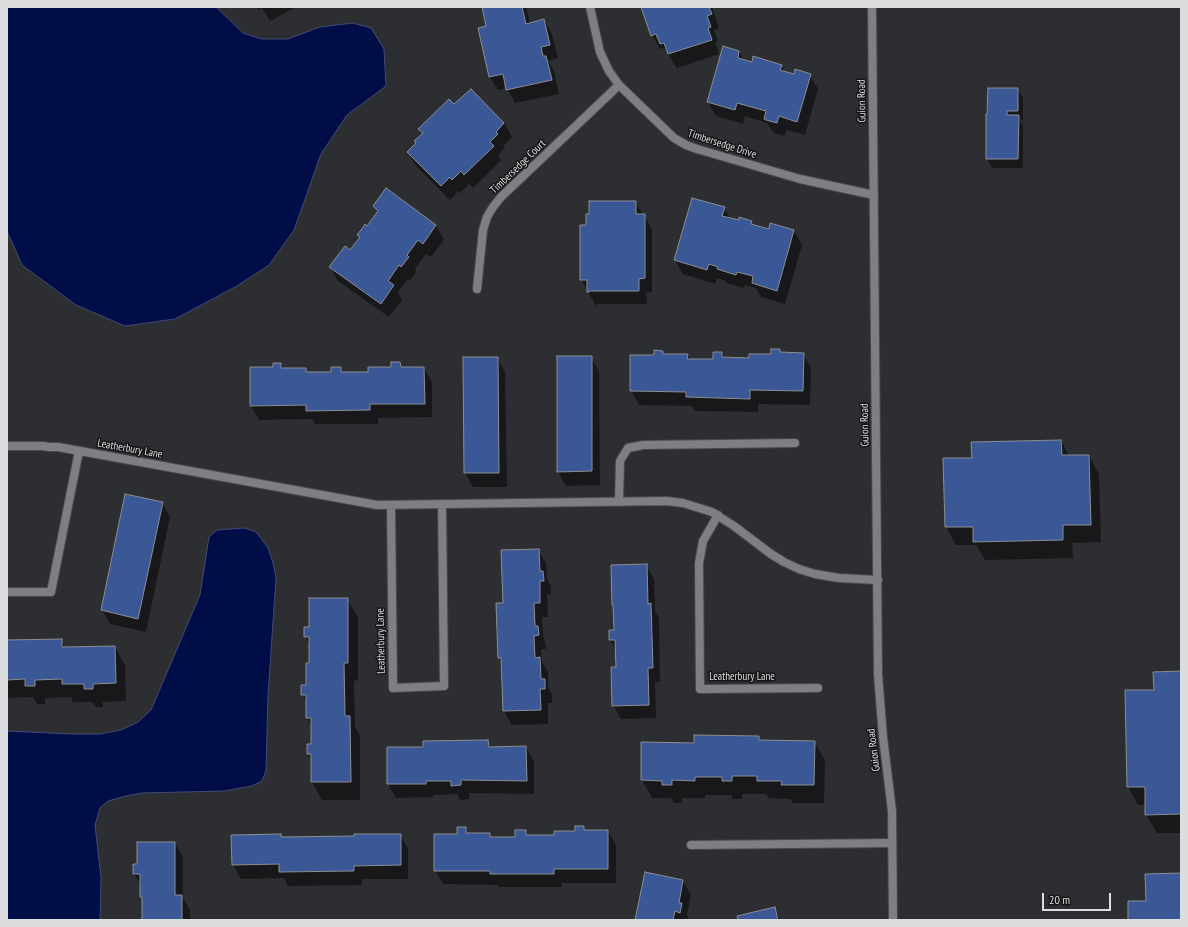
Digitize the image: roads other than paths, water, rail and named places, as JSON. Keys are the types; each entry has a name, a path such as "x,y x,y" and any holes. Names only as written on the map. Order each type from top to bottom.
{"street":[{"name":"Timbersedge Drive","path":"590,7 602,57 609,71 619,85 666,132 674,138 686,145 800,179 874,195"},
{"name":"Guion Road","path":"872,7 878,674 883,737 890,792 893,920"},
{"name":"Timbersedge Court","path":"477,290 483,230 487,217 493,207 501,197 619,85"},
{"path":"619,502 620,461 628,448 643,445 795,443"},
{"name":"Leatherbury Lane","path":"7,446 43,446 79,451 377,505 666,501 683,503 718,515 784,562 799,569 815,574 839,578 878,580"},
{"path":"7,592 51,592 79,451"},
{"name":"Leatherbury Lane","path":"391,505 393,688 444,686 442,504"},
{"name":"Leatherbury Lane","path":"718,515 703,541 699,563 700,689 818,688"},
{"path":"691,845 892,843"}]}
